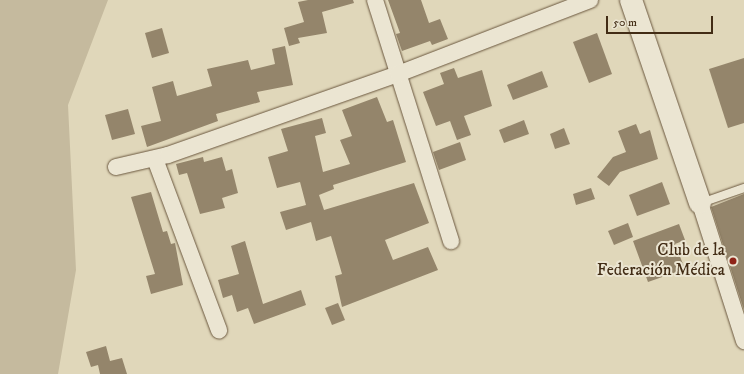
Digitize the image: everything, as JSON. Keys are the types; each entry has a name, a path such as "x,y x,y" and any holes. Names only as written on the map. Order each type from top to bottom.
{"main road":[{"path":"632,0 700,204"}],"street":[{"path":"375,0 451,241"},
{"path":"116,167 155,159 398,74 590,0"},
{"path":"155,159 219,330"},
{"path":"700,204 744,341"}],"lane":[{"path":"700,204 744,188"}],"shaded area":[{"path":"0,0 108,0 68,105 76,270 58,374 0,374"}],"building":[{"path":"308,0 353,0 354,3 322,12 327,33 298,38 300,43 289,46 284,28 304,22 298,2"},
{"path":"388,0 421,0 429,23 440,19 448,39 432,45 430,41 402,51 396,34 400,33"},
{"path":"162,28 169,53 152,58 145,33"},
{"path":"597,33 612,74 589,83 573,42"},
{"path":"285,46 293,85 257,92 260,102 216,114 218,121 147,147 141,126 161,121 152,87 173,81 177,96 212,86 207,69 248,60 251,70 275,64 272,49"},
{"path":"744,58 744,123 728,128 709,69"},
{"path":"454,68 458,78 482,70 492,106 464,116 471,135 457,140 450,121 436,126 423,92 444,84 440,73"},
{"path":"542,71 548,87 513,100 507,85"},
{"path":"377,97 387,122 393,120 406,162 333,185 334,189 319,195 324,210 414,183 429,223 385,240 393,260 428,247 438,270 342,307 335,276 342,274 331,236 316,241 311,222 286,230 280,212 306,205 300,182 277,188 268,157 288,151 281,129 322,118 326,133 315,136 323,172 350,164 340,140 352,136 342,110"},
{"path":"128,109 135,134 112,140 105,115"},
{"path":"524,120 529,134 504,143 499,130"},
{"path":"636,124 640,134 650,130 658,159 620,172 609,186 597,177 613,157 626,152 618,131"},
{"path":"564,128 570,144 555,149 550,134"},
{"path":"460,142 466,160 439,170 433,152"},
{"path":"203,157 204,162 222,157 226,171 232,169 238,193 222,198 225,208 200,214 187,173 179,175 176,164"},
{"path":"662,182 670,204 637,216 629,195"},
{"path":"591,188 595,199 576,205 573,194"},
{"path":"151,192 163,232 167,231 171,244 175,243 183,285 151,294 146,276 155,274 131,197"},
{"name":"Club de la Federación Médica","path":"744,194 744,310 711,207"},
{"path":"628,223 633,237 614,245 608,231"},
{"path":"679,224 685,240 675,244 685,269 648,282 633,241"},
{"path":"245,241 263,304 301,290 306,305 254,324 248,308 237,312 232,295 223,298 218,280 239,274 231,246"},
{"path":"338,303 345,320 332,325 325,308"},
{"path":"106,346 110,361 122,358 127,374 100,374 98,365 91,367 86,352"}],"place":[{"name":"Club de la Federación Médica","path":"733,261"}]}
